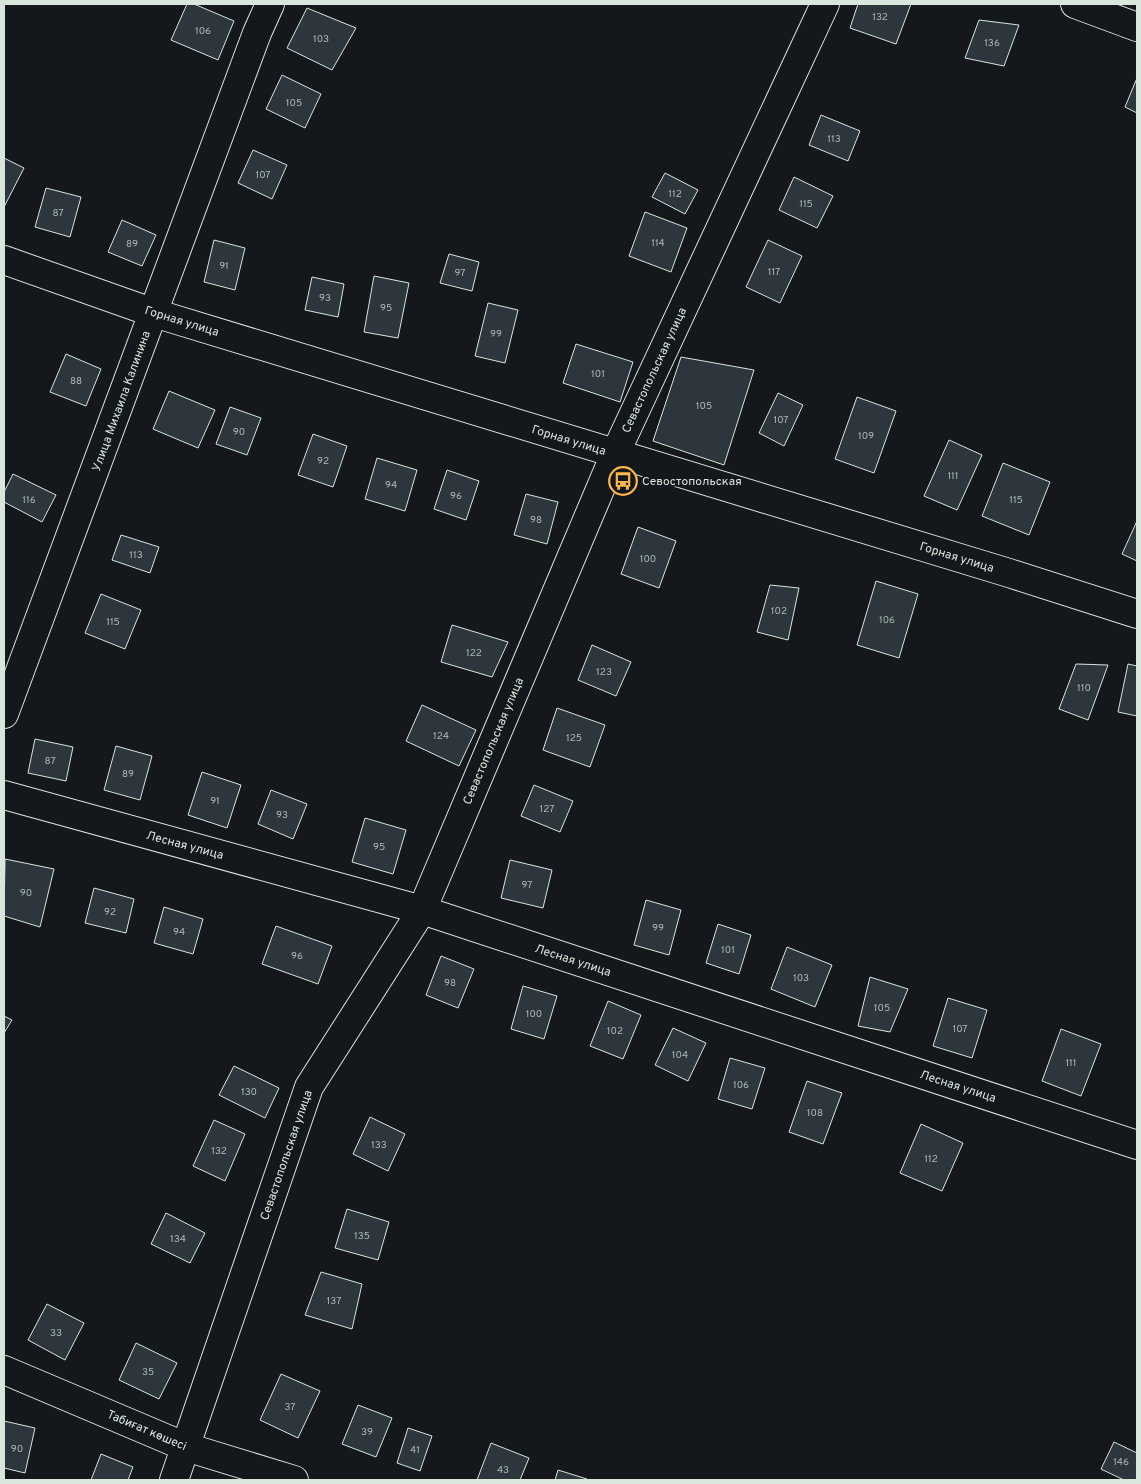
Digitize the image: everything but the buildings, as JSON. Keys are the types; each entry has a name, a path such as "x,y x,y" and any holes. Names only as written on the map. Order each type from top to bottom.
{"street":[{"name":"Улица Михаила Калинина","path":"4,714 254,42 270,4"},
{"name":"Севастопольская улица","path":"174,1480 309,1087 422,910 615,454 825,4"},
{"path":"1075,4 1137,27"},
{"name":"Горная улица","path":"4,260 154,313 1009,573 1137,614"},
{"name":"Лесная улица","path":"4,795 422,910 1137,1145"},
{"name":"Табиғат көшесі","path":"4,1370 186,1447 294,1480"}],"place":[{"name":"Севостопольская","path":"623,481"}]}
